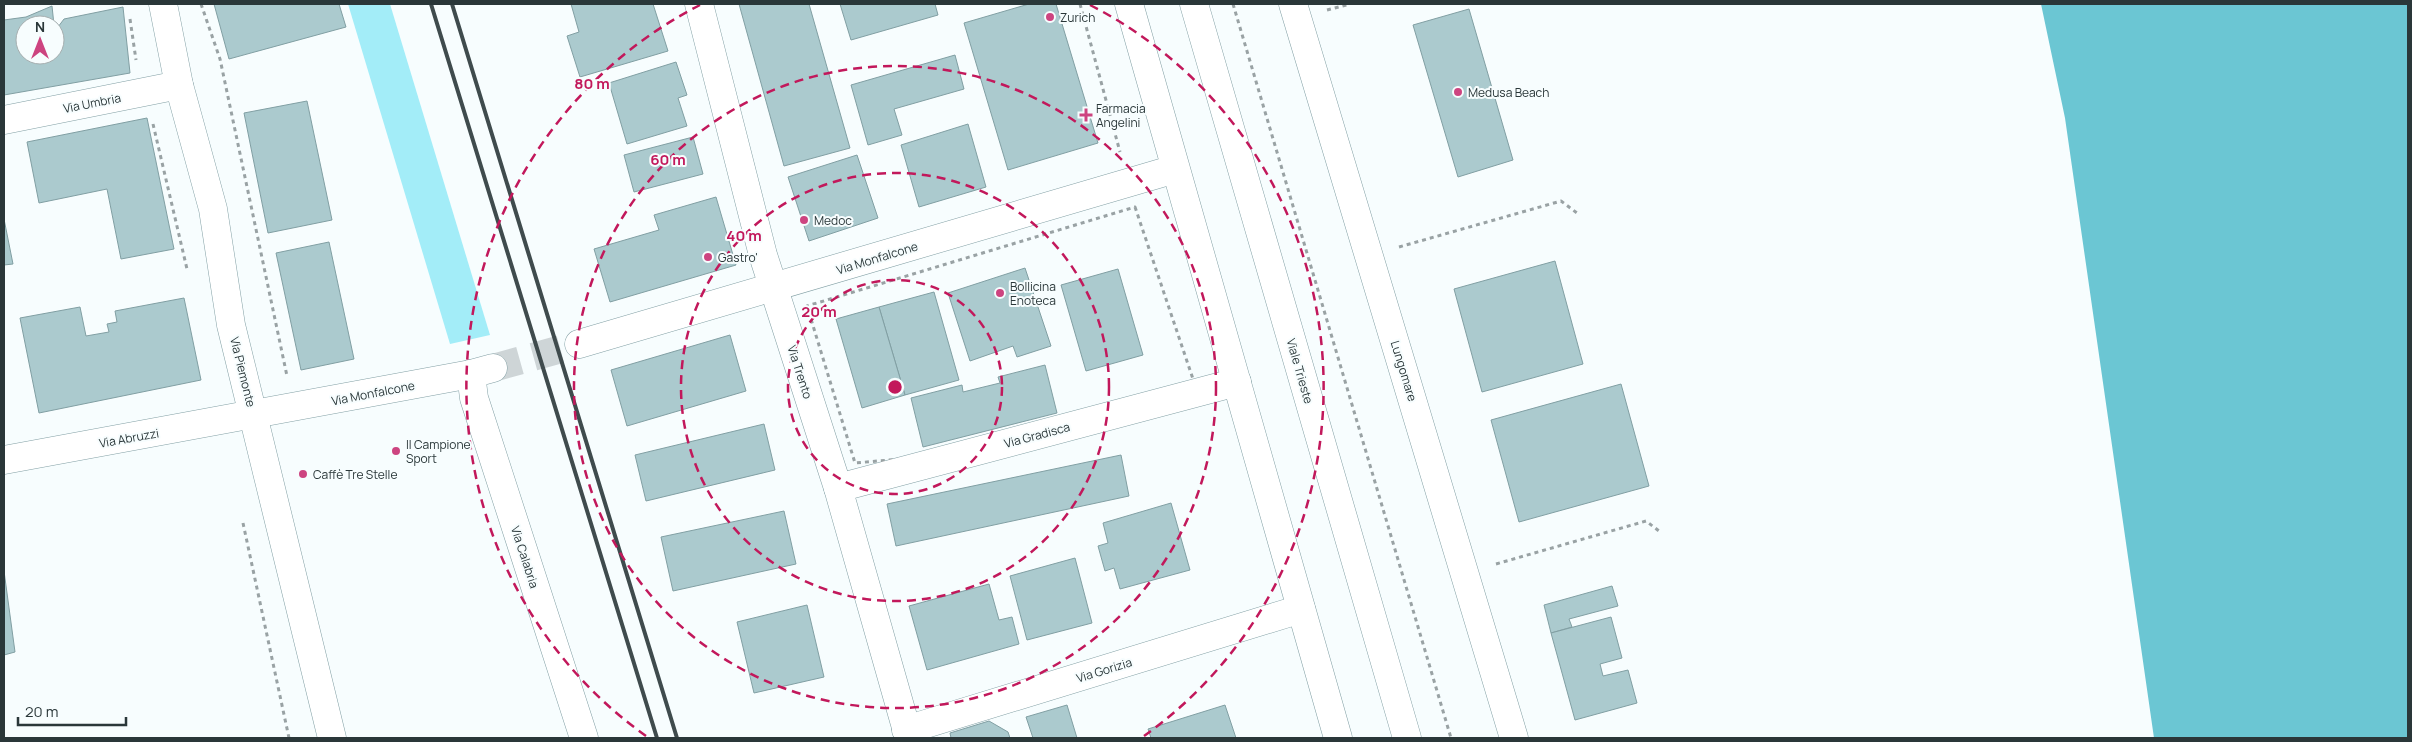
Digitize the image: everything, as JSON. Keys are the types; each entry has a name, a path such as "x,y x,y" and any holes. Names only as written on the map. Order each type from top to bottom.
{"street":[{"name":"Via Piemonte","path":"162,4 179,85 213,209 231,325 332,738"},
{"name":"Via Trento","path":"699,4 773,289 838,488 907,734"},
{"path":"1129,4 1338,738"},
{"name":"Viale Trieste","path":"1194,4 1407,738"},
{"name":"Lungomare","path":"1293,4 1514,738"},
{"name":"Via Umbria","path":"4,120 179,85"},
{"name":"Via Monfalcone","path":"579,344 773,289 1175,169"},
{"name":"Via Monfalcone","path":"254,416 482,371"},
{"name":"Via Calabria","path":"482,371 474,398 584,738"},
{"name":"Via Gradisca","path":"838,488 1237,382"},
{"name":"Via Abruzzi","path":"4,460 254,416"},
{"name":"Via Gorizia","path":"907,734 1301,610"}],"path":[{"path":"201,4 220,59 288,380"},
{"path":"1080,4 1122,158"},
{"path":"1233,4 1451,738"},
{"path":"130,13 137,69"},
{"path":"152,121 188,274"},
{"path":"1369,255 1561,201 1577,213"},
{"path":"1135,207 1194,382 912,458 855,463 807,306 1135,207"},
{"path":"242,516 289,738"},
{"path":"1465,574 1646,521 1659,531"}],"shaded area":[{"path":"348,4 390,4 490,335 450,344"},
{"path":"2041,4 2408,4 2408,738 2154,738 2065,118"}],"building":[{"path":"214,4 339,4 346,27 229,59"},
{"path":"571,4 653,4 668,51 580,77 567,36 579,32"},
{"path":"739,4 809,4 850,148 784,166"},
{"path":"840,4 935,4 938,15 851,40"},
{"path":"1029,4 1056,4 1098,143 1008,170 964,23"},
{"path":"52,6 53,15 31,15"},
{"path":"123,7 130,73 4,95 4,20 15,18 15,65 65,65 65,19"},
{"path":"1469,9 1513,160 1458,177 1413,25"},
{"path":"955,55 964,89 894,109 902,135 868,145 851,85"},
{"path":"676,62 687,95 678,98 687,126 627,144 609,83"},
{"path":"307,101 332,220 268,233 244,113"},
{"path":"147,118 174,249 121,259 107,189 39,203 27,142"},
{"path":"968,124 986,187 919,207 901,145"},
{"path":"693,137 703,174 634,192 624,155"},
{"path":"857,155 878,218 809,241 788,177"},
{"path":"716,197 736,265 610,302 594,249 659,230 654,215"},
{"path":"4,219 13,264 4,265"},
{"path":"329,242 354,359 301,370 276,253"},
{"path":"1555,261 1583,364 1482,392 1454,289"},
{"path":"1025,268 1051,346 1017,357 1013,346 970,361 948,293"},
{"path":"1118,269 1143,355 1086,371 1061,285"},
{"path":"934,292 959,380 905,395 879,307"},
{"path":"184,298 201,380 39,413 20,318 80,307 86,336 109,332 107,324 117,322 115,311"},
{"path":"879,307 905,395 862,408 836,319"},
{"path":"730,335 746,391 627,426 611,370"},
{"path":"1045,365 1057,413 923,447 911,398 962,385 963,392 1000,383 998,377"},
{"path":"1621,384 1649,486 1519,522 1491,420"},
{"path":"764,424 775,470 646,501 635,455"},
{"path":"1121,455 1129,496 896,546 887,504"},
{"path":"1171,503 1190,570 1120,589 1114,568 1105,571 1098,546 1108,543 1103,523"},
{"path":"784,511 796,564 673,591 661,537"},
{"path":"1075,558 1092,623 1027,640 1010,576"},
{"path":"4,571 15,652 4,655"},
{"path":"989,584 999,620 1012,617 1019,644 927,670 909,606"},
{"path":"1612,586 1618,606 1569,619 1572,627 1551,633 1544,605"},
{"path":"807,605 824,677 754,693 737,622"},
{"path":"1611,617 1622,658 1600,664 1603,676 1628,670 1637,703 1575,720 1551,633"},
{"path":"1067,705 1077,738 1033,738 1026,717"},
{"path":"1225,705 1236,738 1151,738 1148,729"},
{"path":"989,721 1008,732 1010,738 951,738 950,733"}],"tunnel":[{"path":"493,368 579,344"}],"railway":[{"path":"431,4 657,738"},
{"path":"452,4 677,738"}],"place":[{"name":"Zurich","path":"1050,17"},
{"name":"Medusa Beach","path":"1458,92"},
{"name":"Farmacia Angelini","path":"1086,115"},
{"name":"Medoc","path":"804,220"},
{"name":"Gastro'","path":"708,257"},
{"name":"Bollicina Enoteca","path":"1000,293"},
{"name":"Il Campione Sport","path":"396,451"},
{"name":"Caffè Tre Stelle","path":"303,474"}]}
